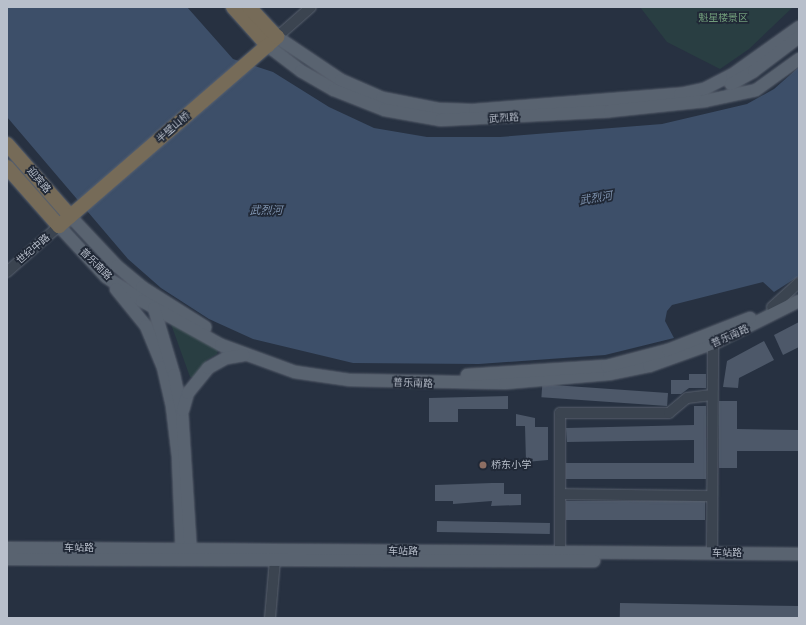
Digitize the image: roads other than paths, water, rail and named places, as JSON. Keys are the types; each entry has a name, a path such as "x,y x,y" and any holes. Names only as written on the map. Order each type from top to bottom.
{"highway":[{"name":"武烈路","path":"233,7 273,41"},
{"name":"武烈路","path":"249,7 273,41"},
{"name":"半壁山桥","path":"59,226 273,41"},
{"name":"迎宾路","path":"7,144 70,216"},
{"name":"迎宾路","path":"7,167 59,226"}],"main road":[{"name":"武烈路","path":"705,95 799,27"},
{"path":"705,95 737,81 799,37"},
{"name":"武烈路","path":"273,41 301,71 334,90 385,110 411,116 477,120 610,111 705,95 756,90 799,58"},
{"path":"705,95 736,91 799,48"},
{"name":"普乐南路","path":"70,216 116,266 179,312 258,353 297,365 331,370 381,375 476,375 607,366 705,337 799,301"},
{"name":"普乐南路","path":"59,226 106,277 154,308 244,355 295,372 350,380 505,383 609,374 649,366 713,344 776,309 797,287"},
{"path":"106,277 146,326 163,367 172,406 178,456 186,554"},
{"path":"154,308 174,374 182,413 186,554"},
{"path":"182,413 188,393 208,368 226,358 244,355"},
{"name":"车站路","path":"7,548 186,554 275,560 799,562"},
{"name":"车站路","path":"7,559 186,554 560,552 799,554"}],"street":[{"path":"273,41 311,7"},
{"name":"世纪中路","path":"7,272 59,226"},
{"path":"776,309 799,304"},
{"path":"712,553 713,344"},
{"path":"560,552 560,413 668,413 687,398 712,396"},
{"path":"560,494 712,496"},
{"path":"270,618 275,560"}],"water":[{"name":"武烈河","path":"7,7 187,7 233,59 273,72 329,107 374,128 427,137 500,137 662,124 747,104 774,89 799,67 799,276 774,292 763,282 672,305 667,311 665,321 674,338 605,355 479,364 353,363 253,339 209,319 161,288 128,259 7,117"}],"place":[{"name":"桥东小学","path":"483,465"}],"park label":[{"name":"魁星楼景区","path":"723,18"}]}
